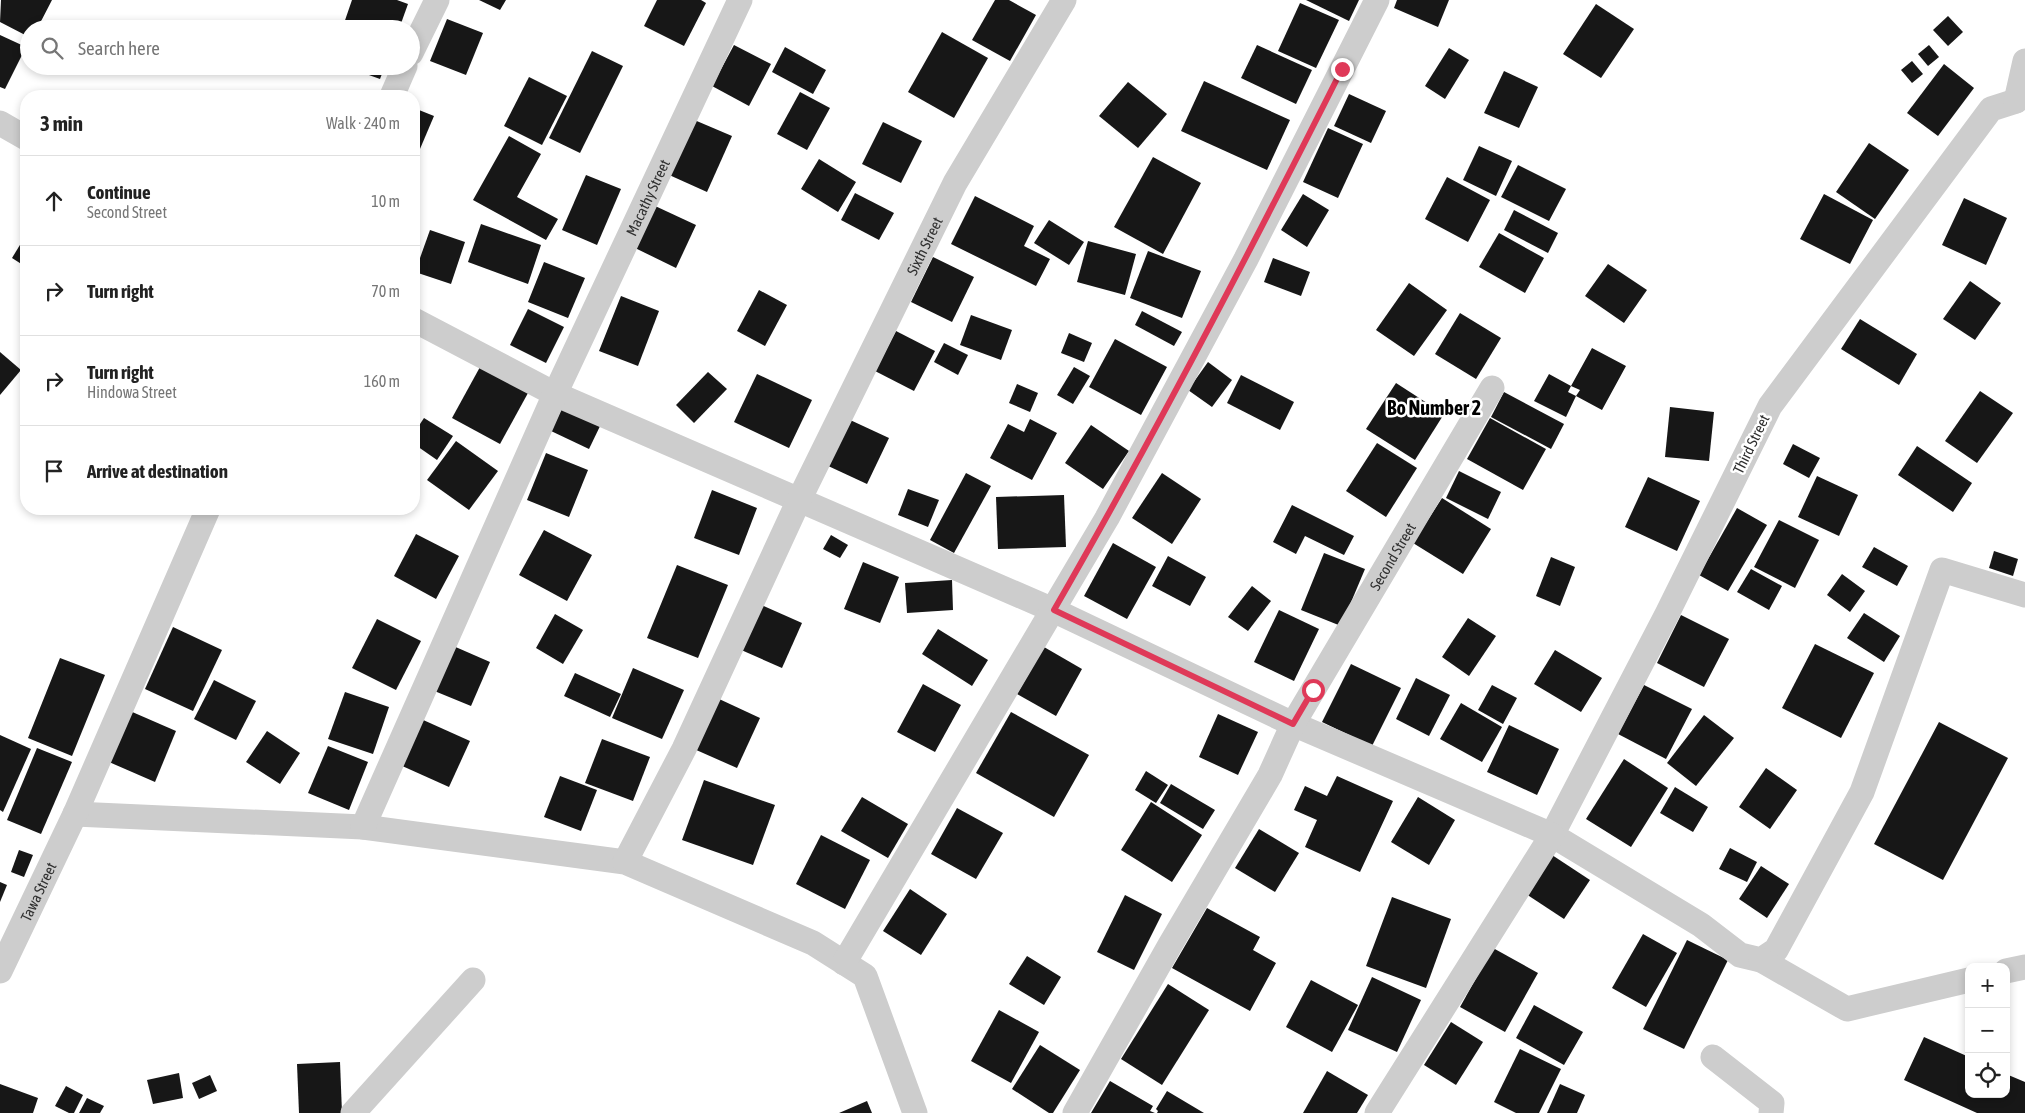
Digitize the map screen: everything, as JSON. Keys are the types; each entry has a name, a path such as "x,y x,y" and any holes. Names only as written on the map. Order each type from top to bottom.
{"street":[{"path":"420,35 437,0"},
{"name":"Macathy Street","path":"363,827 555,394 740,0"},
{"name":"Sixth Street","path":"625,862 684,749 799,500 955,182 1064,0"},
{"path":"844,963 1106,518 1246,259 1377,0"},
{"path":"2020,105 2025,61"},
{"path":"395,90 401,75"},
{"name":"Third Street","path":"1377,1113 1552,835 1668,614 1770,406 1991,109 2020,105"},
{"path":"0,123 20,135"},
{"path":"420,323 555,394 799,500 1293,724 1552,835 1702,925 1740,955 1761,960 1847,1009 1965,981"},
{"name":"Second Street","path":"1075,1113 1170,945 1270,775 1293,724 1492,388"},
{"name":"Tawa Street","path":"0,971 74,814 205,515"},
{"path":"1761,960 1776,950 1862,792 1942,570 2025,595"},
{"path":"74,814 363,827 625,862 813,944 865,976 915,1113"},
{"path":"2010,970 2025,967"},
{"path":"353,1113 473,980"},
{"path":"1714,1057 1772,1103 1771,1113"}],"building":[{"path":"1,0 52,0 42,20 20,20 20,32 0,22"},
{"path":"352,0 397,0 408,4 402,20 345,20"},
{"path":"479,0 506,0 500,10"},
{"path":"657,0 701,0 706,3 684,46 644,26"},
{"path":"995,0 1009,0 1036,15 1010,61 972,40"},
{"path":"1306,0 1359,0 1349,21"},
{"path":"1397,0 1449,0 1438,27 1394,8"},
{"path":"1300,3 1339,20 1316,68 1278,51"},
{"path":"1596,4 1634,29 1601,78 1563,54"},
{"path":"1948,16 1963,32 1948,46 1933,30"},
{"path":"447,19 483,33 466,75 430,61"},
{"path":"942,32 988,58 954,118 908,92"},
{"path":"0,35 20,44 20,59 5,89 0,87"},
{"path":"734,45 771,64 749,106 712,86"},
{"path":"1257,45 1312,70 1296,104 1241,78"},
{"path":"1929,45 1939,57 1928,66 1918,54"},
{"path":"785,47 826,70 813,94 772,72"},
{"path":"1449,48 1469,60 1445,99 1425,86"},
{"path":"592,51 623,66 580,153 549,138"},
{"path":"1912,61 1923,74 1912,83 1901,70"},
{"path":"1944,64 1974,88 1938,136 1907,113"},
{"path":"1504,71 1538,87 1519,128 1484,113"},
{"path":"369,75 382,75 380,79"},
{"path":"529,77 567,96 542,145 504,126"},
{"path":"1204,81 1290,120 1267,170 1181,131"},
{"path":"1128,82 1167,114 1138,148 1099,116"},
{"path":"800,92 830,108 807,150 777,134"},
{"path":"1349,94 1386,111 1371,143 1334,126"},
{"path":"420,110 434,116 420,149"},
{"path":"692,119 732,136 707,192 667,174"},
{"path":"883,122 922,141 901,183 862,164"},
{"path":"1328,128 1363,144 1338,198 1303,182"},
{"path":"509,136 541,154 517,197 558,219 546,240 473,200"},
{"path":"1869,143 1909,170 1875,219 1836,192"},
{"path":"1479,146 1512,161 1496,196 1463,180"},
{"path":"1153,157 1201,183 1163,254 1114,227"},
{"path":"819,159 856,182 838,212 801,189"},
{"path":"1518,165 1566,189 1549,221 1501,197"},
{"path":"586,175 621,189 597,245 562,230"},
{"path":"1447,177 1490,200 1468,242 1425,219"},
{"path":"855,193 894,213 879,240 841,220"},
{"path":"1303,194 1329,210 1307,247 1281,230"},
{"path":"1824,194 1873,220 1850,264 1800,239"},
{"path":"975,196 1034,226 1024,246 1050,259 1036,286 951,244"},
{"path":"1964,198 2007,218 1986,265 1942,245"},
{"path":"653,205 696,225 676,268 633,247"},
{"path":"1514,210 1558,233 1548,253 1504,230"},
{"path":"1049,220 1084,242 1069,265 1034,243"},
{"path":"481,224 541,245 528,284 468,262"},
{"path":"430,230 465,242 451,284 420,274 420,258"},
{"path":"1499,233 1544,258 1525,293 1479,267"},
{"path":"1088,241 1136,254 1125,295 1077,282"},
{"path":"20,245 20,263 12,258"},
{"path":"1148,251 1201,271 1182,318 1130,298"},
{"path":"933,257 974,277 952,322 911,302"},
{"path":"1273,258 1310,272 1301,296 1264,282"},
{"path":"544,262 585,278 568,318 528,302"},
{"path":"1608,264 1647,290 1624,323 1585,296"},
{"path":"1970,281 2001,303 1975,340 1943,319"},
{"path":"1409,283 1447,310 1414,356 1376,330"},
{"path":"759,290 787,305 765,346 737,331"},
{"path":"621,296 659,311 638,366 599,351"},
{"path":"528,309 564,327 546,363 510,345"},
{"path":"1142,311 1182,332 1174,346 1135,325"},
{"path":"1460,313 1501,338 1476,379 1435,354"},
{"path":"971,315 1012,330 1001,360 960,345"},
{"path":"1860,319 1917,354 1899,385 1841,349"},
{"path":"896,331 935,351 914,391 875,371"},
{"path":"1069,333 1092,343 1084,362 1061,353"},
{"path":"1115,339 1167,367 1141,415 1089,387"},
{"path":"944,343 968,355 958,375 934,362"},
{"path":"1592,348 1626,366 1602,410 1576,396 1580,390 1571,386"},
{"path":"0,352 20,371 0,395"},
{"path":"1208,362 1232,380 1212,407 1188,390"},
{"path":"480,367 528,393 500,444 452,418"},
{"path":"1074,367 1090,376 1073,404 1057,395"},
{"path":"708,372 727,389 694,423 676,405"},
{"path":"757,374 812,400 789,448 734,422"},
{"path":"1549,374 1571,386 1568,392 1576,396 1566,417 1534,401"},
{"path":"1241,375 1294,402 1280,430 1227,403"},
{"path":"1396,383 1444,414 1415,460 1366,429"},
{"path":"1017,384 1038,393 1030,412 1009,403"},
{"path":"1980,391 2013,413 1977,463 1945,441"},
{"path":"1504,392 1564,424 1551,449 1491,417"},
{"path":"564,404 602,422 589,449 551,431"},
{"path":"1670,407 1714,412 1709,461 1665,457"},
{"path":"424,418 453,436 437,460 420,448 420,424"},
{"path":"1490,418 1546,449 1523,490 1467,459"},
{"path":"848,419 889,438 867,484 826,465"},
{"path":"1030,419 1057,433 1032,480 990,458 1008,424 1024,432"},
{"path":"1091,425 1129,451 1103,489 1065,463"},
{"path":"456,441 498,471 469,510 427,480"},
{"path":"1377,443 1417,468 1386,517 1346,491"},
{"path":"1793,444 1820,458 1809,478 1783,464"},
{"path":"1917,446 1972,483 1953,512 1898,475"},
{"path":"546,453 588,470 569,517 527,500"},
{"path":"1459,471 1501,492 1488,519 1446,498"},
{"path":"966,473 991,486 954,553 930,540"},
{"path":"1162,473 1201,499 1172,544 1132,518"},
{"path":"1817,476 1858,495 1839,536 1798,517"},
{"path":"1648,477 1700,501 1677,551 1625,527"},
{"path":"908,489 939,500 928,527 898,515"},
{"path":"712,490 757,508 739,555 694,538"},
{"path":"1064,495 1066,547 998,549 996,497"},
{"path":"1442,498 1491,529 1463,574 1413,543"},
{"path":"1292,505 1354,536 1344,555 1305,536 1296,554 1273,542"},
{"path":"1737,508 1767,525 1728,591 1699,575"},
{"path":"1779,520 1819,540 1795,588 1754,567"},
{"path":"544,530 592,555 567,601 519,575"},
{"path":"416,534 459,556 436,599 394,576"},
{"path":"831,535 848,545 840,558 823,549"},
{"path":"1113,543 1156,567 1127,619 1084,596"},
{"path":"1874,547 1908,566 1897,586 1862,567"},
{"path":"1994,551 2018,559 2013,576 1989,568"},
{"path":"1324,553 1365,569 1341,626 1301,610"},
{"path":"1168,556 1206,577 1190,606 1152,586"},
{"path":"1551,557 1575,567 1560,606 1536,596"},
{"path":"863,562 899,577 880,623 844,609"},
{"path":"677,565 728,585 698,658 647,638"},
{"path":"1751,569 1782,586 1769,610 1737,592"},
{"path":"1842,574 1865,591 1850,612 1827,595"},
{"path":"952,580 953,610 907,613 905,583"},
{"path":"1252,586 1271,601 1248,631 1228,617"},
{"path":"759,604 802,623 782,668 739,649"},
{"path":"1279,610 1319,629 1294,681 1254,662"},
{"path":"1864,613 1900,636 1884,662 1847,638"},
{"path":"555,614 583,630 563,664 536,648"},
{"path":"1681,615 1729,639 1704,687 1657,663"},
{"path":"1468,618 1496,636 1469,676 1442,657"},
{"path":"377,619 421,641 396,690 352,668"},
{"path":"173,627 222,650 193,711 145,689"},
{"path":"938,629 988,660 972,686 922,654"},
{"path":"1815,644 1874,673 1841,738 1782,708"},
{"path":"451,645 490,662 471,706 432,690"},
{"path":"1044,647 1082,669 1056,716 1017,694"},
{"path":"1555,650 1602,678 1581,712 1534,684"},
{"path":"60,658 105,675 72,756 28,738"},
{"path":"1351,664 1401,688 1372,746 1322,722"},
{"path":"633,668 684,690 662,739 612,718"},
{"path":"575,673 621,694 610,717 564,696"},
{"path":"1416,678 1450,695 1429,736 1396,719"},
{"path":"214,680 256,701 236,740 194,719"},
{"path":"923,684 961,705 935,752 897,732"},
{"path":"1492,685 1517,698 1503,724 1478,710"},
{"path":"1644,685 1692,709 1666,759 1618,734"},
{"path":"345,692 389,707 373,754 328,739"},
{"path":"717,698 760,718 737,768 694,749"},
{"path":"1461,703 1502,727 1482,762 1440,739"},
{"path":"130,711 176,731 155,782 109,762"},
{"path":"1011,712 1089,755 1054,817 976,773"},
{"path":"1218,714 1258,732 1238,775 1199,757"},
{"path":"1704,715 1734,738 1696,786 1667,763"},
{"path":"421,719 470,741 449,787 400,765"},
{"path":"1939,722 2008,758 1943,880 1874,844"},
{"path":"1509,725 1559,749 1537,795 1487,772"},
{"path":"267,731 300,753 280,784 246,762"},
{"path":"0,735 31,749 3,812 0,810"},
{"path":"602,739 650,757 633,801 585,783"},
{"path":"328,746 368,762 349,810 308,793"},
{"path":"37,748 72,762 41,834 7,820"},
{"path":"1624,759 1668,788 1631,847 1586,819"},
{"path":"1766,768 1797,790 1770,829 1739,807"},
{"path":"1146,771 1168,785 1156,803 1135,790"},
{"path":"560,776 597,790 581,831 544,817"},
{"path":"1337,776 1393,801 1360,872 1305,847 1317,820 1294,810 1305,786 1327,796"},
{"path":"704,780 775,805 753,865 682,840"},
{"path":"1171,784 1215,810 1203,829 1160,803"},
{"path":"1675,787 1708,807 1693,832 1660,813"},
{"path":"862,797 908,824 888,858 841,831"},
{"path":"1418,797 1455,820 1429,865 1391,842"},
{"path":"1151,802 1202,835 1172,882 1121,850"},
{"path":"957,808 1003,833 976,879 931,854"},
{"path":"1259,829 1299,853 1275,892 1235,868"},
{"path":"821,835 870,860 845,909 796,884"},
{"path":"1730,848 1757,862 1747,882 1719,869"},
{"path":"19,850 33,855 24,877 11,872"},
{"path":"1552,855 1590,880 1564,919 1526,894"},
{"path":"1761,866 1789,884 1767,918 1739,899"},
{"path":"0,882 7,885 0,902"},
{"path":"910,889 947,914 921,955 883,931"},
{"path":"1125,895 1162,914 1134,970 1097,952"},
{"path":"1392,897 1451,919 1426,988 1366,966"},
{"path":"1207,908 1260,937 1253,950 1276,963 1250,1011 1172,968"},
{"path":"1643,934 1677,953 1646,1007 1612,988"},
{"path":"1687,940 1728,960 1684,1049 1643,1029"},
{"path":"1493,948 1538,973 1505,1032 1460,1007"},
{"path":"1027,956 1061,977 1044,1005 1009,984"},
{"path":"1372,977 1421,1000 1397,1052 1348,1030"},
{"path":"1311,980 1358,1005 1332,1052 1286,1027"},
{"path":"1168,984 1209,1010 1162,1085 1121,1059"},
{"path":"1534,1005 1583,1032 1564,1065 1516,1038"},
{"path":"999,1010 1039,1032 1011,1083 971,1061"},
{"path":"1451,1022 1483,1042 1456,1085 1424,1065"},
{"path":"1924,1037 1965,1055 1965,1098 2010,1098 2010,1076 2025,1082 2025,1113 1977,1113 1904,1080"},
{"path":"1040,1045 1080,1070 1053,1113 1049,1113 1012,1089"},
{"path":"1520,1049 1561,1069 1539,1113 1516,1113 1494,1102"},
{"path":"340,1062 342,1113 299,1113 297,1064"},
{"path":"1327,1071 1368,1095 1357,1113 1303,1113"},
{"path":"179,1073 183,1098 153,1104 147,1080"},
{"path":"210,1075 217,1091 199,1099 192,1083"},
{"path":"1110,1081 1153,1106 1150,1111 1155,1113 1091,1113"},
{"path":"0,1084 38,1098 33,1113 0,1113"},
{"path":"1560,1084 1585,1095 1577,1113 1547,1113"},
{"path":"66,1086 83,1095 74,1113 69,1113 55,1106"},
{"path":"1167,1091 1204,1113 1157,1113 1156,1109"},
{"path":"87,1098 104,1106 100,1113 79,1113"},
{"path":"867,1101 872,1113 839,1113"}],"district":[{"name":"Bo Number 2","path":"1434,407"}],"route":[{"path":"1313,690 1293,724 1054,610 1246,259 1342,69"}]}
